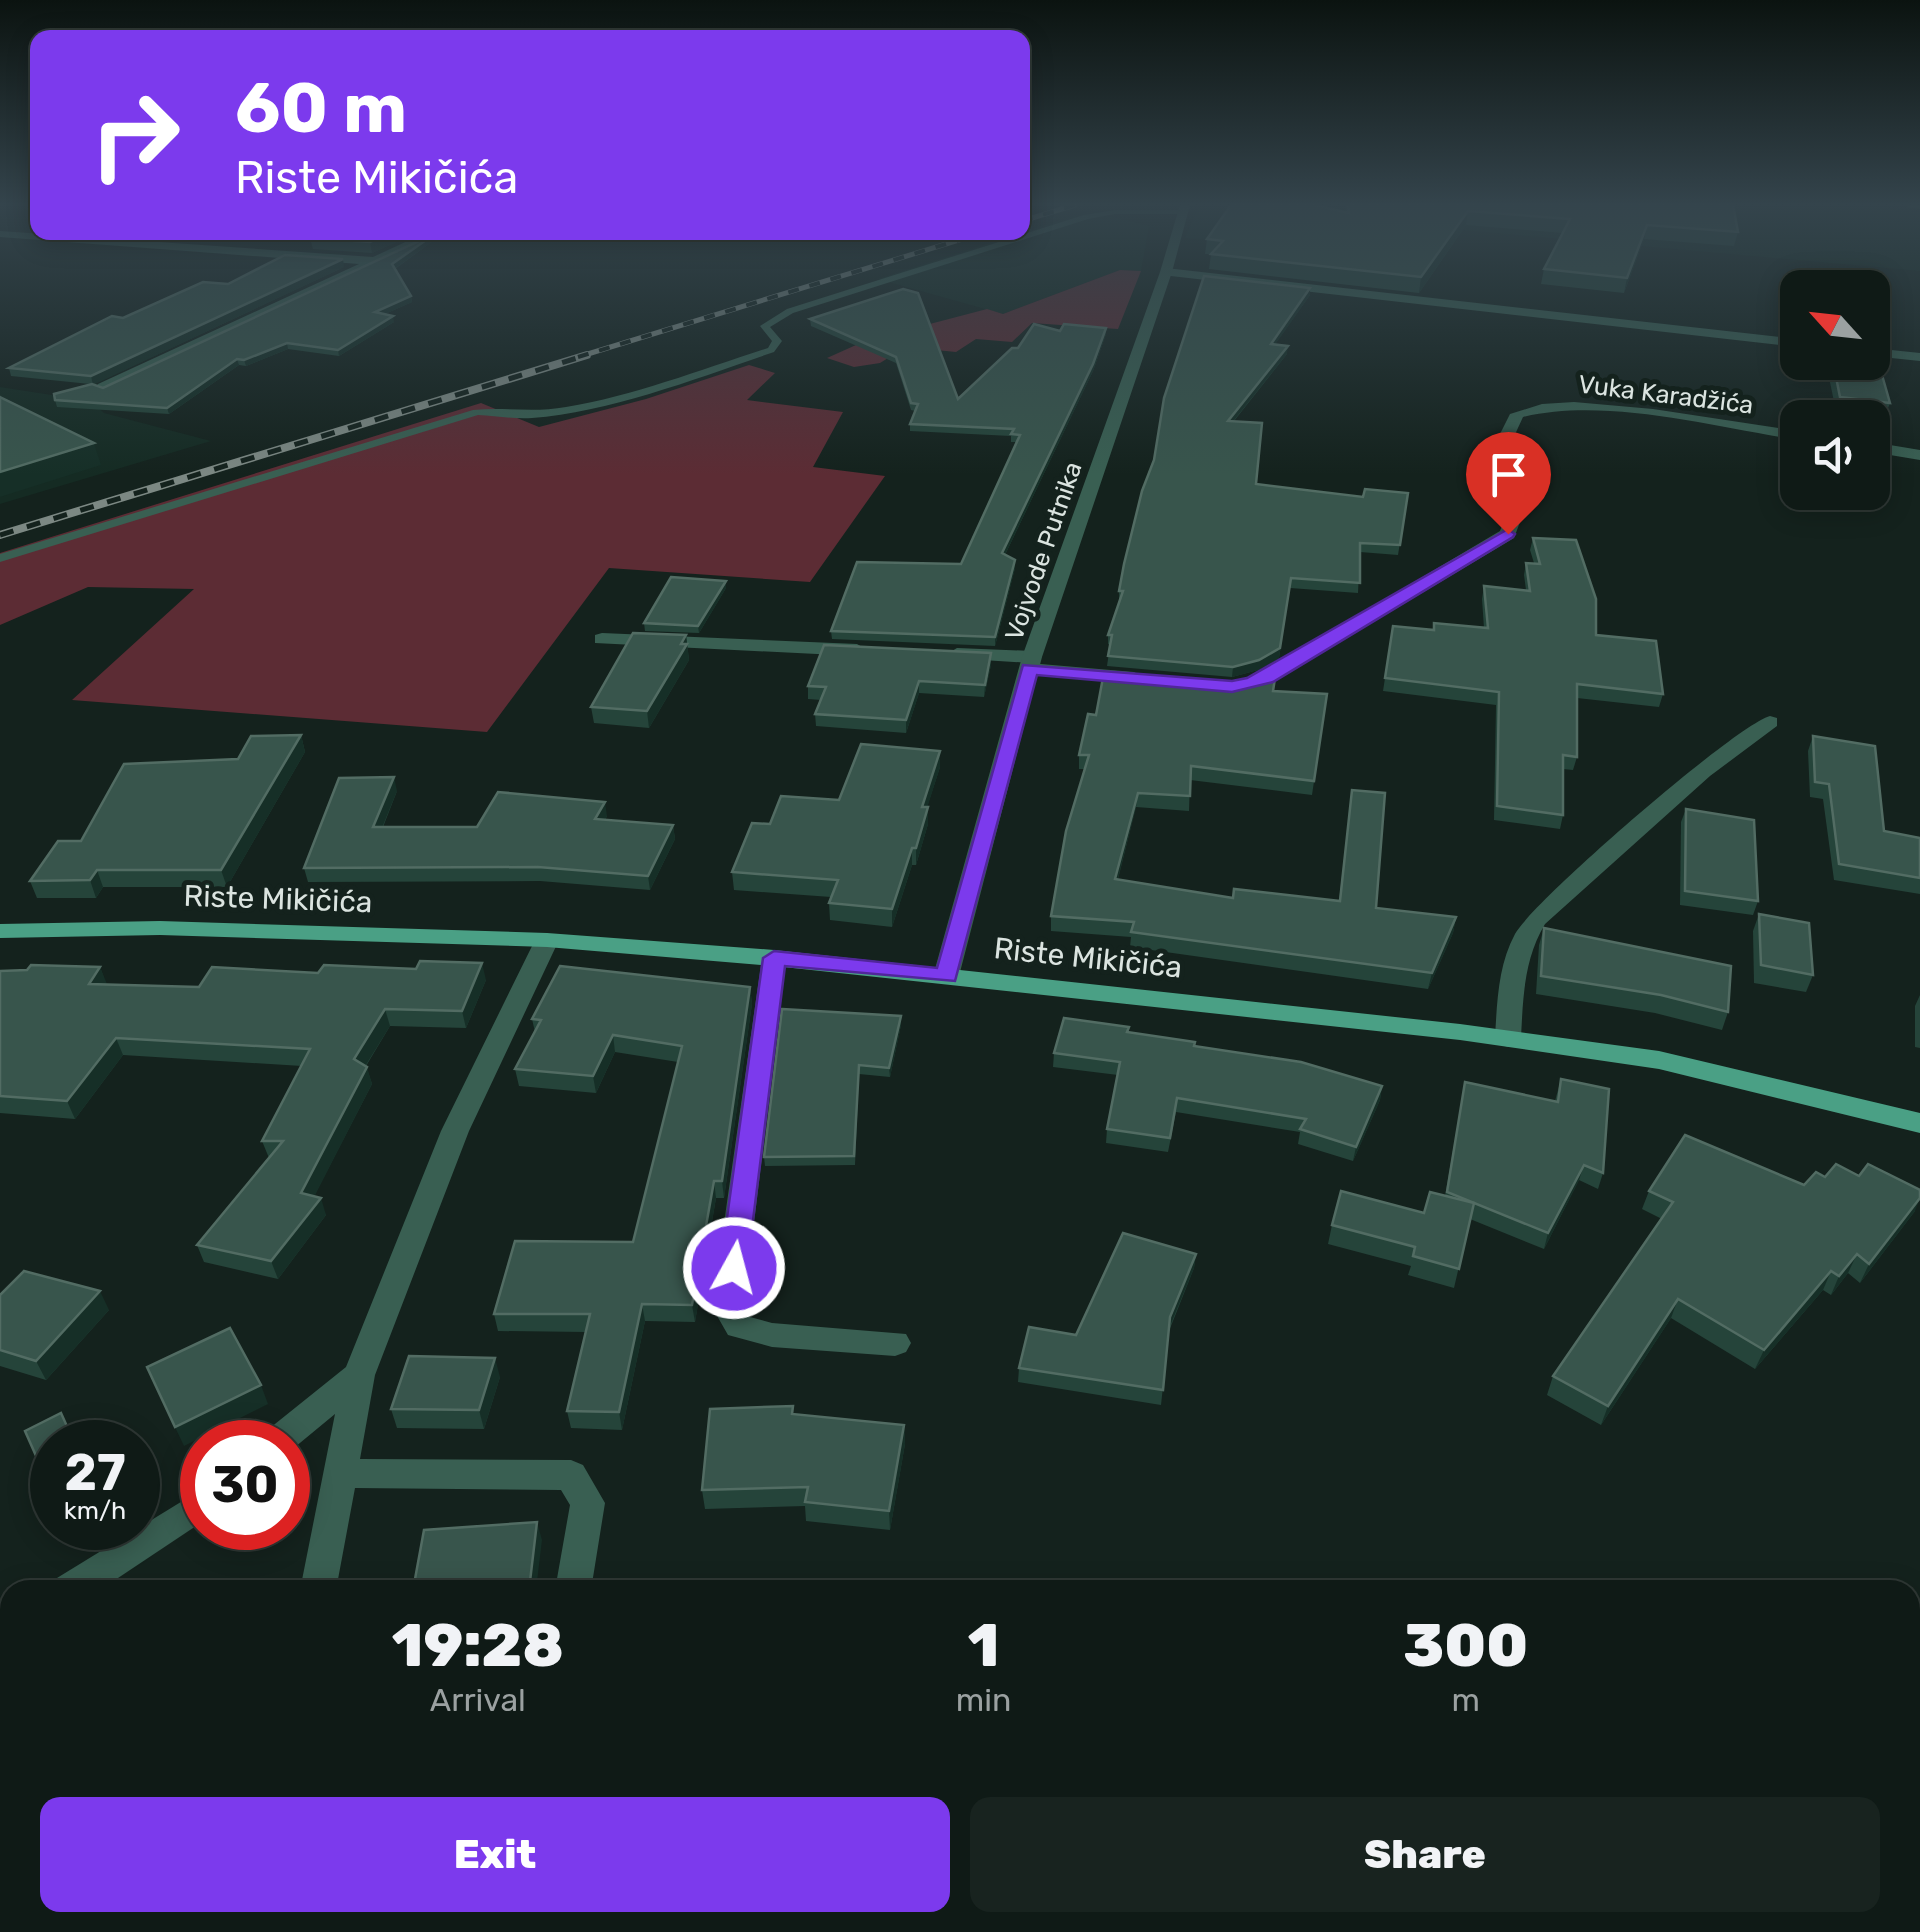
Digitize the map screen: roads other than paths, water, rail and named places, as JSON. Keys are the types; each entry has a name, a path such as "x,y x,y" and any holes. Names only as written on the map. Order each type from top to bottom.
{"main road":[{"name":"Riste Mikičića","path":"0,931 160,928 547,940 774,958 1508,1038 1660,1060 1920,1123"}],"street":[{"path":"103,387 300,295"},
{"name":"Vojvode Putnika","path":"946,976 1031,663 1158,295"},
{"path":"1369,295 1780,342"},
{"path":"1890,354 1920,357"},
{"name":"Vuka Karadžića","path":"1232,686 1266,678 1508,534 1515,514 1498,454 1517,414 1534,407 1580,406 1780,434"},
{"path":"1890,450 1920,455"},
{"path":"602,639 872,650"},
{"path":"930,653 1155,680"},
{"path":"1508,1038 1510,978 1522,940 1536,920 1702,771 1770,722"},
{"path":"320,1580 359,1375 455,1131 547,940"},
{"path":"774,958 728,1307 739,1326 772,1335 895,1343"},
{"path":"304,1420 359,1375"},
{"path":"340,1474 571,1475 588,1502 575,1580"},
{"path":"85,1580 180,1518"}],"lane":[{"path":"0,558 477,412 546,414 667,384 771,350 778,341 765,326 790,311 841,295"}],"railway":[{"path":"578,357 779,295"},
{"path":"0,535 587,355"}]}
